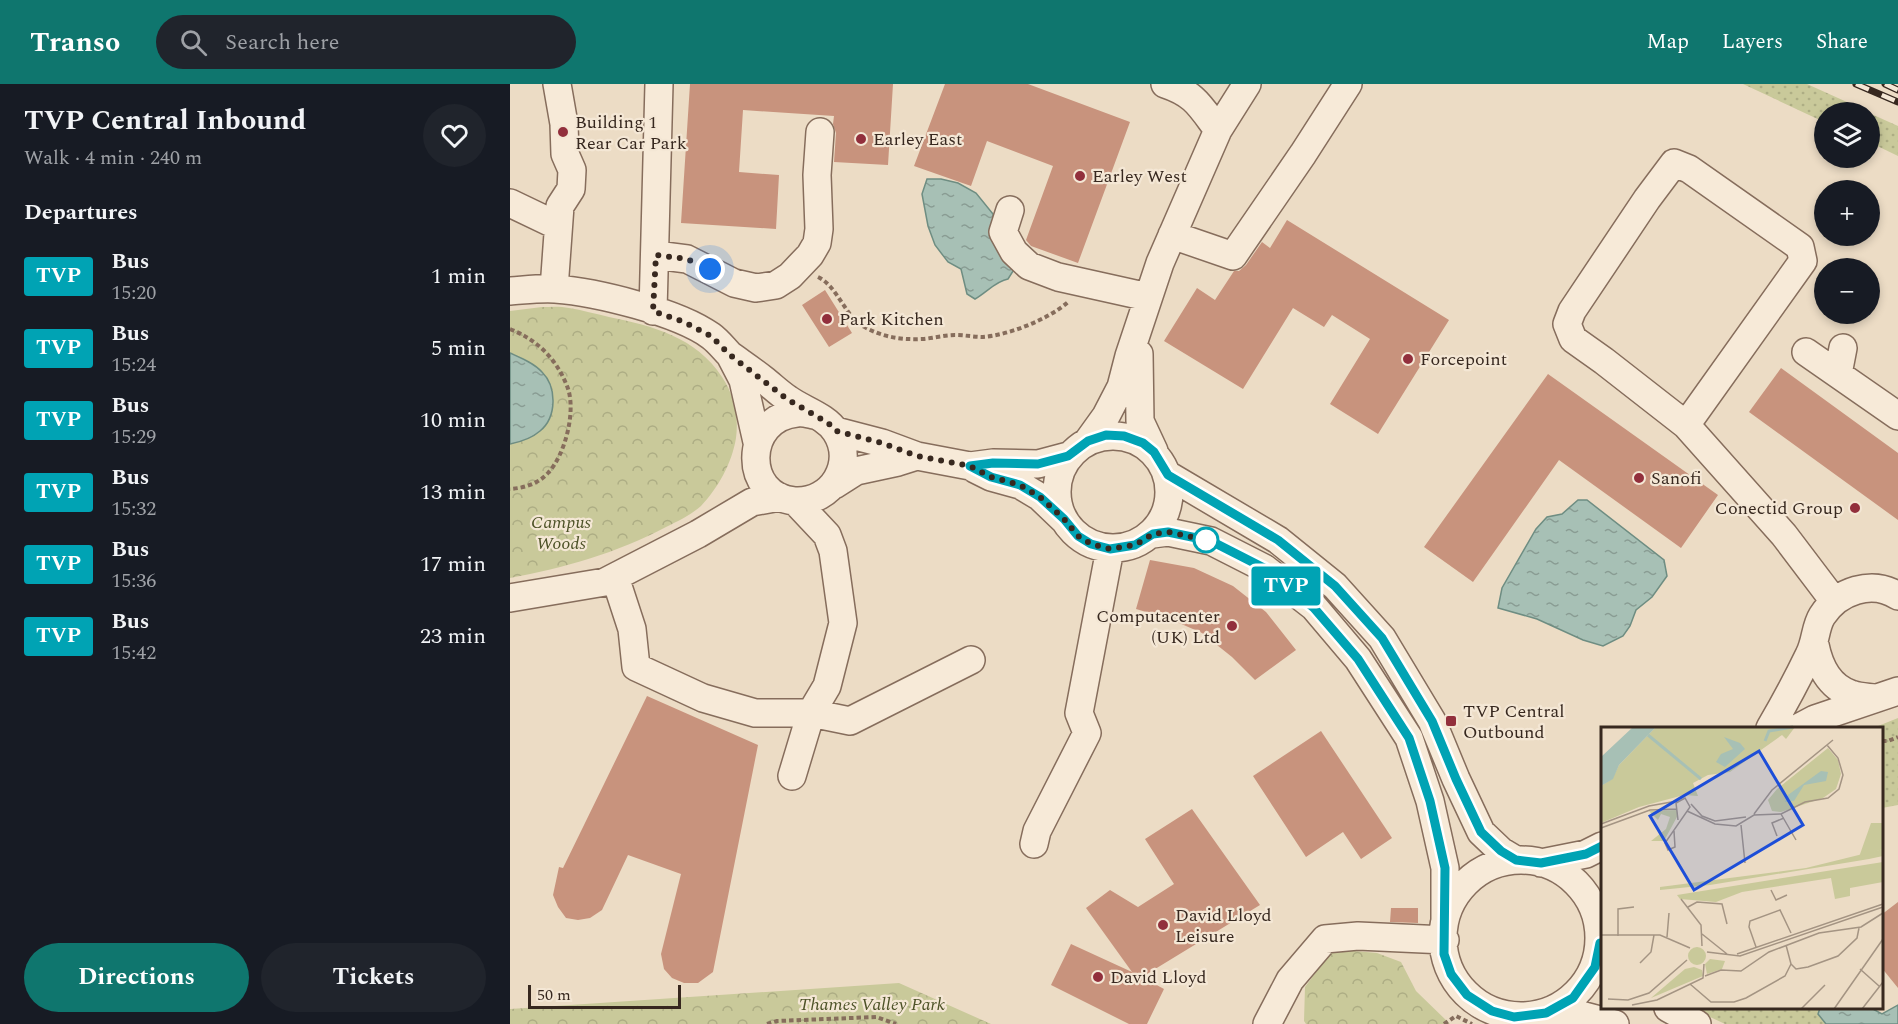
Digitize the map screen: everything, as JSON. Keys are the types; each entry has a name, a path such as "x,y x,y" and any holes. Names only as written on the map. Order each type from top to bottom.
{"street":[{"path":"554,289 559,216 553,188 554,170 565,154 564,124 557,84"},
{"path":"653,311 659,84"},
{"path":"1064,519 1057,489 1061,469 1106,417 1121,387 1146,301 1172,235 1218,130 1247,84"},
{"path":"1172,235 1233,256 1348,84"},
{"path":"1182,87 1196,100 1218,130"},
{"path":"656,255 687,259 734,283 756,288 776,285 790,276 810,255 817,243 819,229 817,176 820,132"},
{"path":"1686,425 1803,261 1800,246 1689,169 1674,163 1647,199 1572,311 1568,324 1573,339 1686,425 1784,535 1834,601"},
{"path":"510,203 559,216"},
{"path":"1010,210 1003,232 1014,252 1029,266 1058,277 1146,301"},
{"path":"510,291 554,289 594,294 684,322 711,336 730,355 787,399 828,423 836,431 842,445 844,459 840,474 831,487 827,535"},
{"path":"836,431 882,443 917,456 970,466 991,477 1020,485 1040,497 1064,519 1078,536 1091,544 1110,549 1135,545 1153,534 1165,518 1170,502 1168,475 1154,452 1140,421 1138,361 1146,301"},
{"path":"1838,374 1843,348"},
{"path":"1806,352 1898,416"},
{"path":"730,355 743,380 756,449 757,471 772,492 788,499 827,535 833,550 843,623 826,686 811,713 792,776"},
{"path":"708,527 735,495 766,427 783,416 798,412 814,415"},
{"path":"970,466 993,463 1038,464 1078,449 1106,435 1124,436 1143,443 1154,452"},
{"path":"510,598 605,582 698,534 752,502 817,498 856,471 917,456"},
{"path":"1168,475 1278,540 1335,586 1382,638 1432,721 1481,832 1501,851 1566,874 1599,902 1601,946 1595,967 1573,998 1546,1013"},
{"path":"1153,534 1168,532 1211,541 1264,568 1314,608 1358,659 1409,738 1427,790 1445,868 1444,954 1451,974 1467,995 1492,1011 1514,1017 1546,1013 1577,1014 1615,1024"},
{"path":"1034,844 1037,831 1087,733 1079,713 1110,549"},
{"path":"615,577 632,629 636,667 703,698 755,712 811,713 850,721 971,660"},
{"path":"1887,694 1850,694 1833,684 1819,663 1815,645 1817,626 1834,601 1850,591 1873,588 1898,596"},
{"path":"1771,727 1815,645"},
{"path":"1801,727 1815,719 1887,694"},
{"path":"1445,930 1456,894 1470,879 1492,866 1586,854 1601,846"},
{"path":"1267,1024 1290,980 1325,939 1445,930"},
{"path":"1670,1009 1697,1024"}],"path":[{"path":"798,268 824,280 859,324 891,338 922,339 954,335 983,337 1014,330 1058,310 1072,298 1058,277"},
{"path":"510,328 528,336 553,360 568,388 571,407 564,444 556,462 546,475 534,484 510,489"},
{"path":"1883,741 1898,736"},
{"path":"1444,1024 1456,1016 1472,1024"},
{"path":"766,1024 777,1021 876,1017 896,1024"}],"green space":[{"path":"1743,84 1807,84 1847,102 1814,102 1814,117"},
{"path":"1880,118 1898,126 1898,156 1880,147"},
{"name":"Campus Woods","path":"566,307 642,325 672,335 686,343 700,352 722,377 732,398 737,430 728,466 713,491 701,506 689,515 629,545 570,564 510,578 510,311"},
{"path":"1898,718 1898,805 1883,808 1883,727 1876,727"},
{"path":"1333,949 1377,953 1401,962 1416,991 1450,1024 1306,1024 1304,1021 1305,987"},
{"name":"Thames Valley Park","path":"899,983 991,1024 510,1024 510,1009"},
{"path":"1693,1009 1820,1009 1818,1014 1826,1024 1725,1024"}],"water":[{"path":"927,179 958,183 976,193 993,214 994,229 1015,268 1008,279 995,284 975,299 967,294 961,269 948,262 935,245 928,226 922,194"},
{"path":"510,353 531,363 542,372 550,386 553,402 550,418 540,431 533,436 510,444"},
{"path":"1578,500 1587,500 1664,560 1667,576 1652,597 1636,610 1623,636 1603,646 1583,640 1537,619 1498,608 1502,588 1536,529 1547,517 1562,514"},
{"path":"1898,1005 1898,1024 1826,1024 1818,1014 1820,1009 1873,1009 1882,1014"}],"building":[{"name":"Earley East","path":"690,84 893,84 888,165 834,162 836,133 833,124 834,116 743,110 739,172 779,175 776,229 681,223"},
{"name":"Earley West","path":"945,84 1028,84 1130,122 1078,263 1031,246 1026,240 1053,166 987,141 971,186 914,166"},
{"path":"1287,220 1449,320 1378,434 1330,404 1370,339 1332,315 1324,327 1293,308 1243,389 1164,341 1197,288 1215,300 1234,271 1239,271 1246,265 1262,242 1270,248"},
{"name":"Park Kitchen","path":"825,290 852,333 829,347 802,305"},
{"path":"1781,368 1898,453 1898,520 1749,412"},
{"name":"Sanofi","path":"1548,374 1718,495 1681,548 1559,460 1473,582 1424,547"},
{"name":"Computacenter (UK) Ltd","path":"1150,560 1194,568 1233,586 1266,612 1296,650 1255,680 1232,657 1202,633 1170,619 1136,609"},
{"path":"647,696 758,745 713,972 698,983 684,983 672,978 664,969 661,954 681,874 628,855 602,910 590,918 578,920 566,918 553,895 559,867 563,868"},
{"path":"1321,731 1392,838 1361,859 1343,832 1306,857 1253,776"},
{"name":"David Lloyd Leisure","path":"1192,809 1260,905 1142,977 1164,989 1147,1024 1129,1024 1051,985 1071,944 1132,972 1086,908 1110,890 1138,907 1174,884 1145,839"},
{"path":"1898,902 1898,988 1883,969 1883,913"},
{"path":"1391,908 1418,908 1418,923 1390,922"}],"railway":[{"path":"1856,84 1898,102"},
{"path":"1885,84 1898,90"}],"bus line":[{"name":"TVP","path":"1601,847 1586,854 1541,863 1516,860 1501,851 1481,832 1432,721 1382,638 1335,586 1278,540 1168,475 1154,452 1143,443 1124,436 1106,435 1088,441 1068,456 1038,464 993,463 970,466 991,477 1020,485 1040,497 1064,519 1078,536 1091,544 1110,549 1135,545 1153,534 1168,532 1211,541 1264,568 1314,608 1358,659 1409,738 1430,801 1445,868 1444,954 1451,974 1467,995 1492,1011 1514,1017 1546,1013 1573,998 1595,967 1600,943 1601,946"}],"place":[{"name":"Building 1 Rear Car Park","path":"563,132"},
{"name":"Earley East","path":"861,139"},
{"name":"Earley West","path":"1080,176"},
{"name":"Park Kitchen","path":"827,319"},
{"name":"Forcepoint","path":"1408,359"},
{"name":"Sanofi","path":"1639,478"},
{"name":"Conectid Group","path":"1855,508"},
{"name":"Computacenter (UK) Ltd","path":"1232,626"},
{"name":"TVP Central Outbound","path":"1451,721"},
{"name":"David Lloyd Leisure","path":"1163,925"},
{"name":"David Lloyd","path":"1098,977"}],"route":[{"path":"710,269 687,259 656,255 653,311 684,322 711,336 730,355 787,399 828,423 836,431 882,443 917,456 970,466 991,477 1020,485 1040,497 1064,519 1078,536 1091,544 1110,549 1135,545 1153,534 1168,532 1211,541 1206,540"}]}
